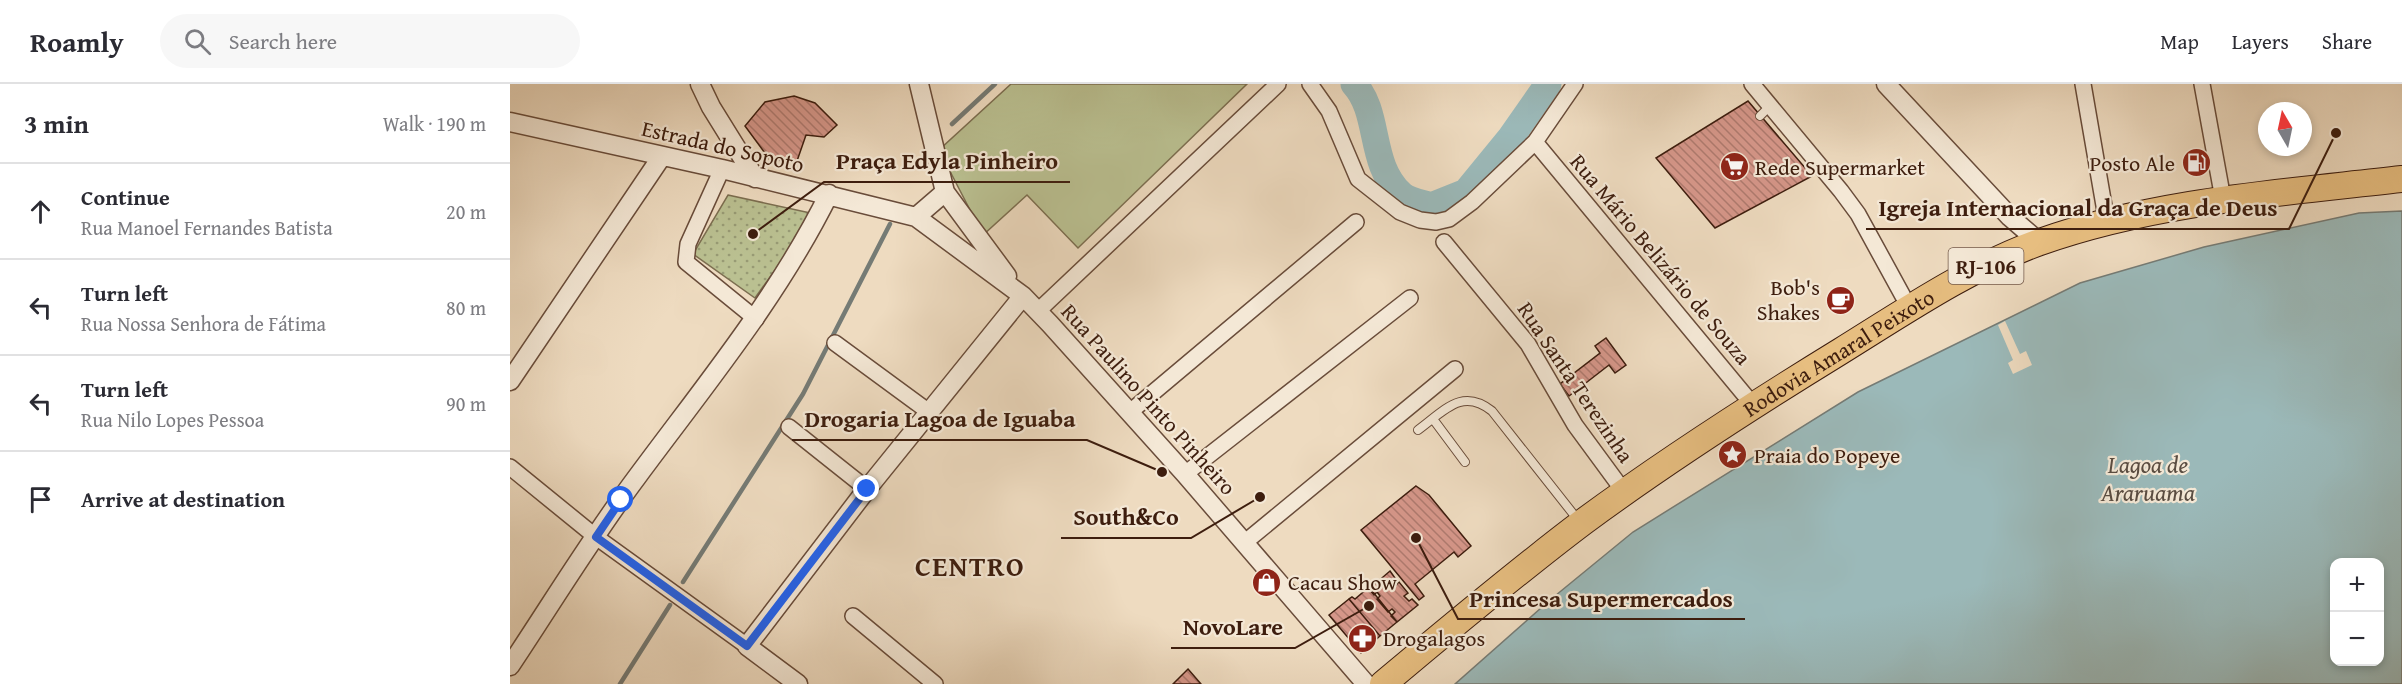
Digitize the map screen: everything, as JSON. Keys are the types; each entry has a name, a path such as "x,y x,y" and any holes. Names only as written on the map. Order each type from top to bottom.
{"highway":[{"name":"Rodovia Amaral Peixoto","path":"1383,684 1479,603 1624,493 1753,405 1982,268 2028,248 2107,223 2223,200 2402,179"}],"street":[{"path":"700,84 711,107 755,178"},
{"path":"747,646 867,489 1023,296 945,192 919,84"},
{"path":"1038,311 1278,84"},
{"path":"1310,84 1329,111 1358,179 1400,212 1420,220 1436,222 1449,219 1472,202 1535,142 1575,84"},
{"path":"1752,84 1766,111 1858,214 1910,309"},
{"path":"1886,84 2010,217 2028,248"},
{"path":"2083,84 2107,223"},
{"path":"2202,84 2223,200"},
{"name":"Estrada do Sopoto","path":"510,122 829,194 916,217 1023,296 1038,311"},
{"name":"Rua Mário Belizário de Souza","path":"1535,142 1753,405"},
{"path":"510,381 662,156"},
{"path":"722,169 688,244 686,262 756,319"},
{"path":"916,217 945,192"},
{"path":"510,666 635,479 756,319 812,230 829,194"},
{"path":"1130,412 1356,222"},
{"name":"Rua Santa Terezinha","path":"1444,242 1528,344 1575,425 1624,493"},
{"path":"966,254 976,255 981,252 982,244"},
{"path":"1185,474 1410,298"},
{"name":"Rua Paulino Pinto Pinheiro","path":"1038,311 1185,474 1366,684"},
{"path":"835,343 929,412"},
{"path":"1244,543 1455,369"},
{"path":"789,427 867,489"},
{"path":"510,467 596,537 798,684"},
{"path":"853,616 935,684"}],"lane":[{"path":"1418,430 1459,400 1479,401 1492,411 1581,524"},
{"path":"1433,419 1465,462"}],"green space":[{"path":"1011,84 1247,84 1078,248 1027,195 983,235 939,150"},
{"path":"728,195 815,214 755,298 693,254"}],"water":[{"name":"Lagoa de Araruama","path":"2402,211 2402,684 1455,684 1550,600 1633,532 1858,392 2080,283 2204,247 2359,213"}],"pier":[{"path":"2005,321 2020,354 2026,351 2032,365 2013,374 2008,363 2013,360 1998,325"}],"building":[{"path":"794,96 815,103 837,125 824,137 806,135 797,161 770,160 745,126 765,102"},
{"name":"Rede Supermarket","path":"1748,101 1812,176 1715,228 1656,158"},
{"path":"1606,338 1626,365 1615,373 1609,365 1569,396 1560,384 1600,353 1595,346"},
{"path":"1416,486 1429,495 1471,546 1458,557 1454,552 1415,584 1424,596 1419,600 1361,530"},
{"path":"1390,571 1395,578 1392,580 1396,585 1399,582 1408,593 1404,596 1409,601 1412,599 1418,605 1397,622 1391,616 1395,612 1392,609 1388,612 1377,599 1380,596 1377,592 1374,595 1369,589"},
{"path":"1369,587 1397,622 1380,636 1349,599 1352,597 1355,599"},
{"path":"1349,599 1380,636 1361,653 1329,615"},
{"path":"1188,669 1201,684 1173,684"}],"waterway":[{"path":"952,124 995,84"},
{"path":"1354,84 1368,109 1379,154 1391,182 1404,196 1431,206 1466,192 1511,137 1548,84"},
{"path":"683,582 803,394 890,224"},
{"path":"620,684 670,605"}],"place":[{"name":"Igreja Internacional da Graça de Deus","path":"2336,133"},
{"name":"Posto Ale","path":"2196,163"},
{"name":"Rede Supermarket","path":"1734,167"},
{"name":"Praça Edyla Pinheiro","path":"753,234"},
{"name":"Bob's Shakes","path":"1841,300"},
{"name":"Praia do Popeye","path":"1733,455"},
{"name":"Drogaria Lagoa de Iguaba","path":"1162,472"},
{"name":"South&Co","path":"1260,497"},
{"name":"Princesa Supermercados","path":"1416,538"},
{"name":"Cacau Show","path":"1267,582"},
{"name":"NovoLare","path":"1369,606"},
{"name":"Drogalagos","path":"1362,638"}],"district":[{"name":"CENTRO","path":"970,565"}],"route":[{"path":"621,500 596,537 747,646 867,489"}]}
